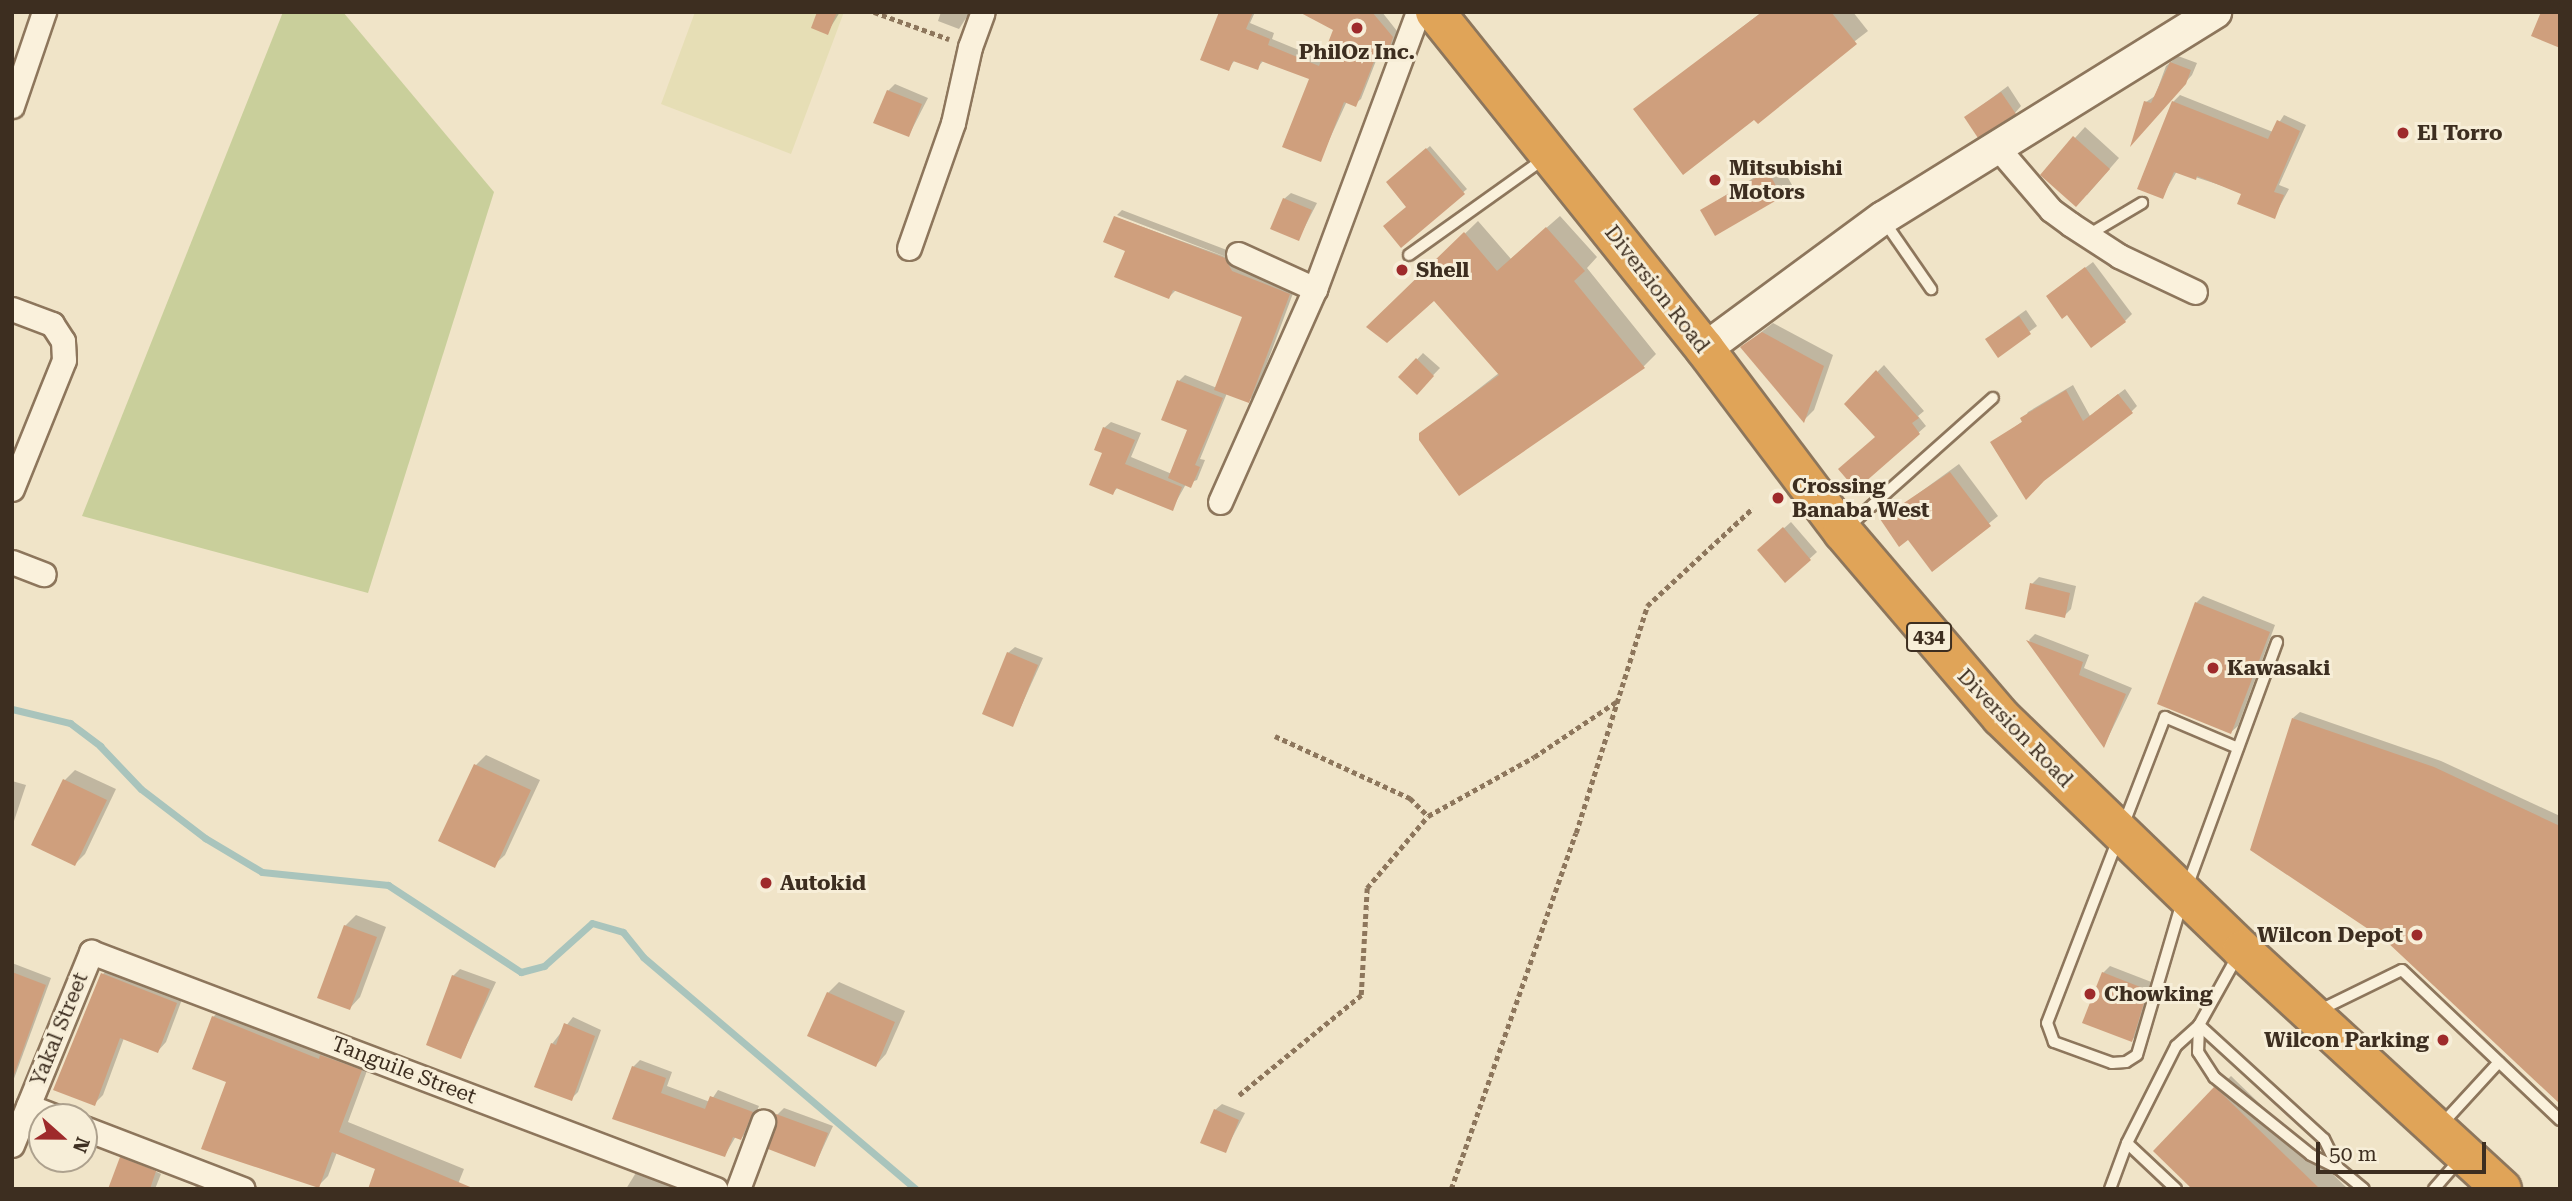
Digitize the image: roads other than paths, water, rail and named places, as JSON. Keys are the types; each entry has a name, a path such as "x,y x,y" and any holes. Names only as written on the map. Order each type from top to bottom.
{"highway":[{"name":"Diversion Road","path":"1435,12 1705,349 1843,532 2001,717 2242,950 2502,1189"}],"street":[{"path":"12,106 44,12"},
{"path":"909,248 953,122 970,47 983,12"},
{"path":"1220,502 1315,289 1418,12"},
{"path":"1705,349 1883,218 2215,12"},
{"path":"1997,147 2051,210 2119,257 2195,292"},
{"path":"1238,254 1315,289"},
{"path":"12,309 52,324 63,341 64,360 12,489"},
{"path":"12,562 44,574"},
{"name":"Yakal Street","path":"29,1103 91,951"},
{"name":"Tanguile Street","path":"91,951 716,1189"},
{"name":"Yakal Street","path":"12,1145 28,1106"},
{"path":"738,1189 763,1122"},
{"path":"98,1133 243,1189"}],"lane":[{"path":"1409,255 1550,155"},
{"path":"2088,235 2142,203"},
{"path":"1883,218 1931,289"},
{"path":"1843,532 1993,398"},
{"path":"2238,748 2165,717 2047,1023 2054,1042 2112,1062 2126,1062 2137,1055 2185,892 2238,748 2277,642"},
{"path":"2110,1189 2127,1143 2176,1046 2199,1025 2242,950"},
{"path":"2311,1014 2402,970 2560,1120"},
{"path":"2199,1025 2198,1052 2214,1077 2311,1155 2338,1168 2364,1189"},
{"path":"2199,1025 2324,1139 2338,1168"},
{"path":"2434,1189 2451,1141 2499,1062"},
{"path":"2127,1143 2176,1189"}],"waterway":[{"path":"12,709 70,723 100,746 141,789 205,838 262,872 388,885 521,972 544,966 592,923 623,932 643,957 916,1189"}],"place":[{"name":"PhilOz Inc.","path":"1357,28"},
{"name":"El Torro","path":"2403,133"},
{"name":"Mitsubishi Motors","path":"1715,180"},
{"name":"Shell","path":"1402,270"},
{"name":"Crossing Banaba West","path":"1778,498"},
{"name":"Kawasaki","path":"2213,668"},
{"name":"Autokid","path":"766,883"},
{"name":"Wilcon Depot","path":"2417,935"},
{"name":"Chowking","path":"2090,994"},
{"name":"Wilcon Parking","path":"2443,1040"}]}
